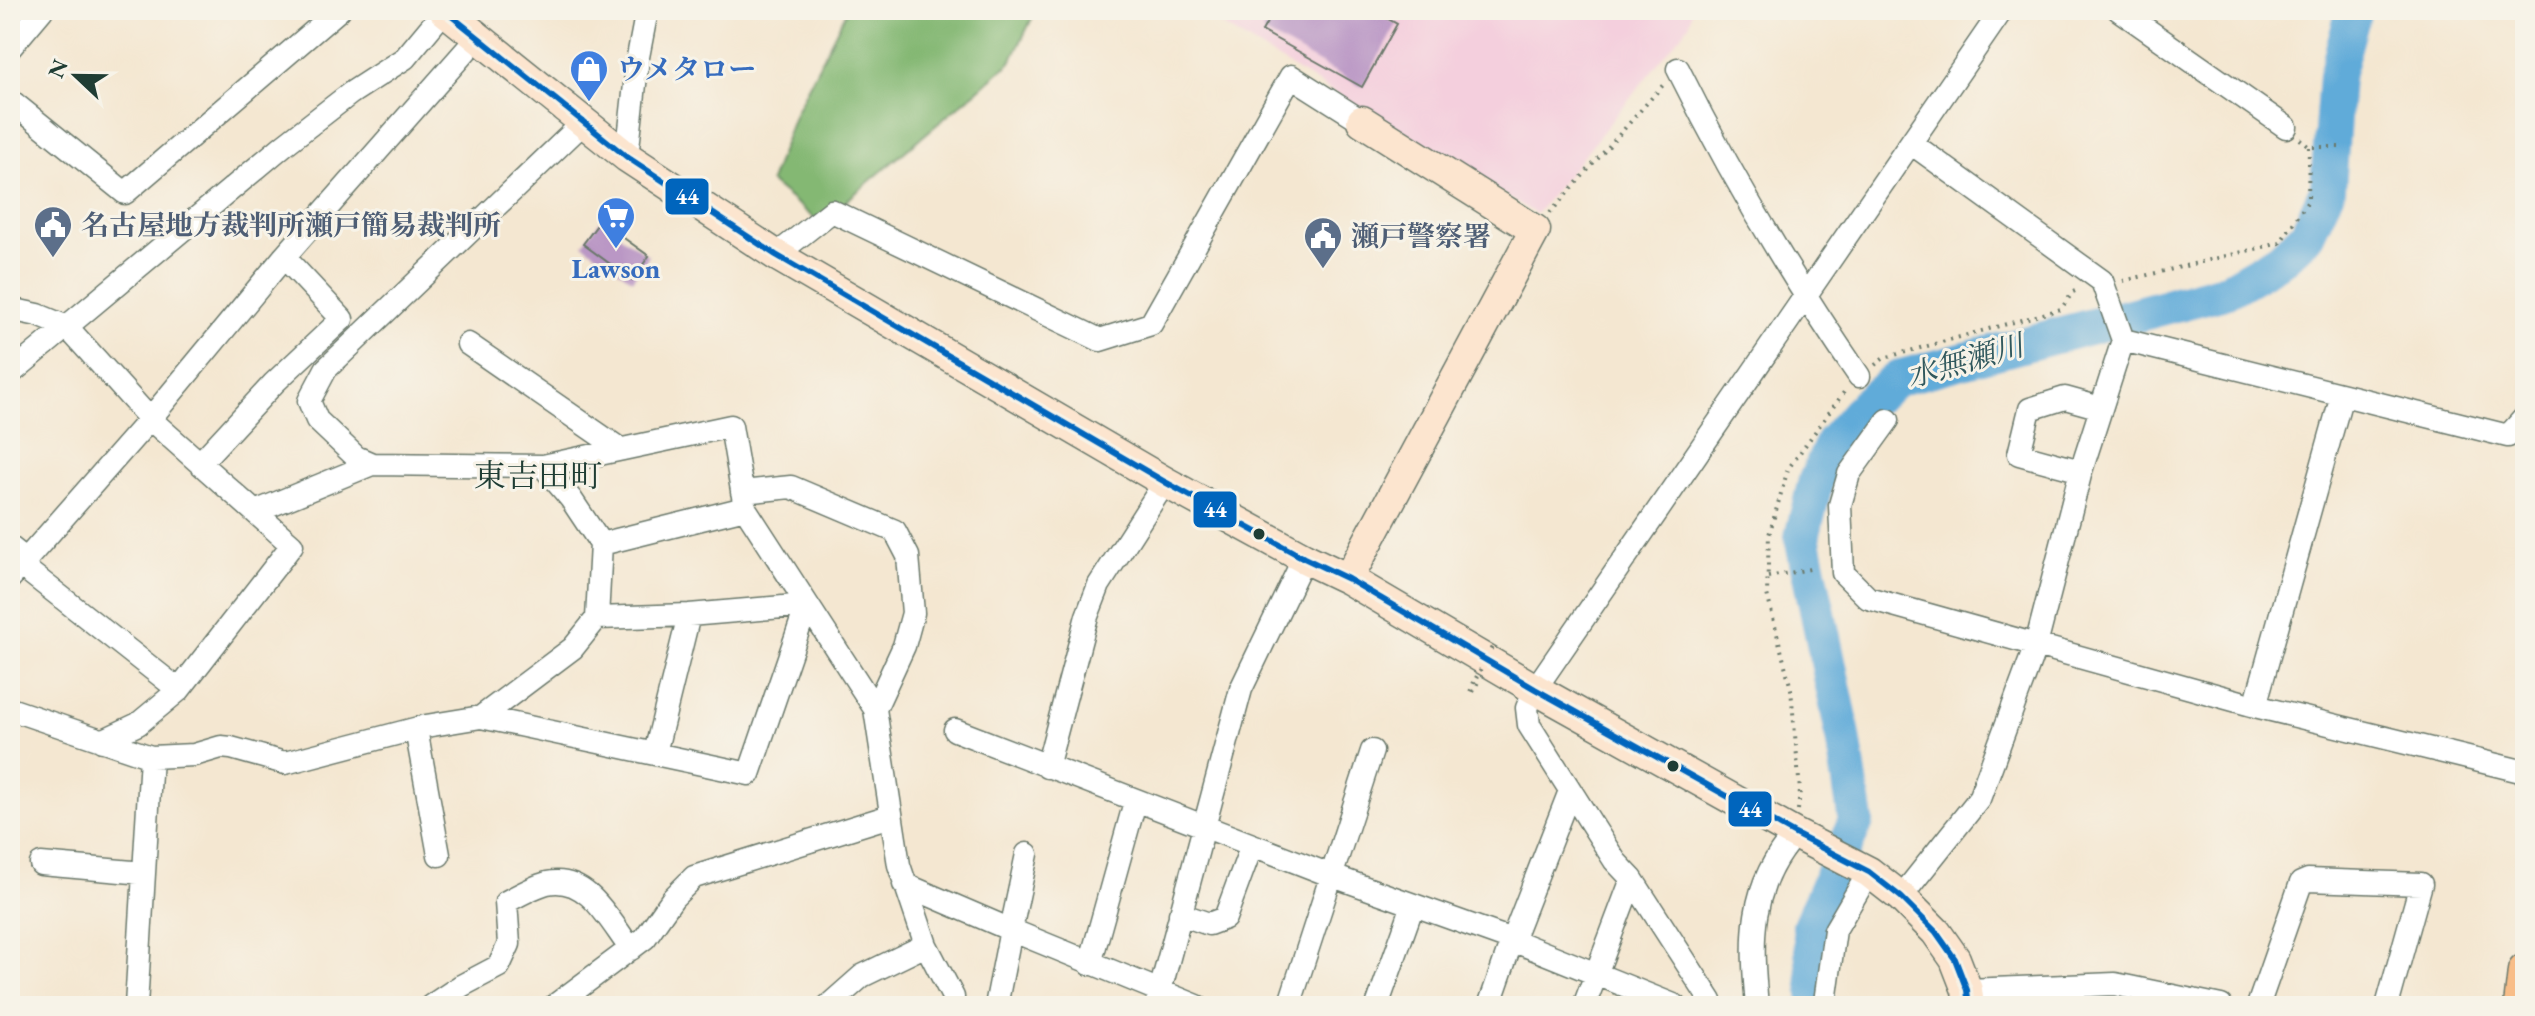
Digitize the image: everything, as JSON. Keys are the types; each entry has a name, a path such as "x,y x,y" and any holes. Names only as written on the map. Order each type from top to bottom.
{"main road":[{"path":"2521,1006 2525,971"}],"street":[{"path":"10,48 42,10"},
{"path":"10,100 125,193 339,10"},
{"path":"10,374 284,145 351,93 405,58 444,10 627,157 776,255 1165,482 1348,579 1535,689 1869,872 1901,897 1936,932 1955,959 1968,998 2115,984 2221,1006"},
{"path":"627,157 638,57 647,10"},
{"path":"1710,1006 1711,1001 1632,879 1615,861 1529,725 1527,708 1535,689 2002,10"},
{"path":"2119,10 2286,127"},
{"path":"179,690 14,562 150,419 284,257 477,38"},
{"path":"1678,69 1724,161 1805,297 1859,376"},
{"path":"776,255 832,211 1100,340 1151,324 1291,76 1535,230 1348,579"},
{"path":"583,123 326,369 309,401 317,420 356,457 372,464 543,466 731,426 744,500 875,709 890,816 904,884 926,945 953,997"},
{"path":"1901,897 1979,799 2036,645 2081,471 2121,335 2112,281 1911,143"},
{"path":"200,463 274,383 342,319 284,257"},
{"path":"10,309 38,315 67,327 150,419 292,545 179,690 138,724 102,741"},
{"path":"2121,335 2508,436 2525,417"},
{"path":"468,344 620,449"},
{"path":"2255,706 2342,395"},
{"path":"2081,471 2019,454 2030,409 2065,398 2101,408"},
{"path":"1888,420 1849,474 1840,505 1843,573 1868,598 2255,706 2525,772"},
{"path":"255,512 372,464"},
{"path":"481,717 573,648 597,618 601,544 571,499 543,466"},
{"path":"1047,767 1087,616 1099,585 1165,482"},
{"path":"601,544 791,487 895,531 908,556 913,613 904,646 875,709"},
{"path":"1158,999 1241,689 1304,558"},
{"path":"597,618 689,615 807,605"},
{"path":"10,709 151,757 194,755 221,747 285,763 416,729 481,717 749,774 807,605"},
{"path":"655,753 689,615"},
{"path":"416,729 439,855"},
{"path":"955,730 1135,802 1512,940 1676,1006"},
{"path":"1289,1006 1372,751"},
{"path":"136,1006 151,757"},
{"path":"1489,1006 1570,791"},
{"path":"1090,964 1135,802"},
{"path":"554,1006 645,938 673,898 694,877 890,816"},
{"path":"1757,1006 1752,952 1754,918 1770,872 1782,849 1795,834"},
{"path":"1180,914 1209,924 1225,918 1252,845"},
{"path":"996,1006 1027,854"},
{"path":"41,864 144,873"},
{"path":"1827,1006 1825,1002 1835,930 1869,872"},
{"path":"1584,1006 1632,879"},
{"path":"2258,1006 2301,883 2308,880 2421,884 2387,1006"},
{"path":"431,1006 499,966 509,944 506,902 543,884 555,882 586,891 631,949"},
{"path":"904,884 1090,964 1158,999 1197,1006"},
{"path":"1377,1006 1413,905"},
{"path":"831,1004 862,976 926,945"}],"path":[{"path":"1535,230 1678,69"},
{"path":"2112,281 2280,243 2308,201 2309,147 2340,147"},
{"path":"1795,834 1800,791 1791,689 1767,594 1769,535 1788,469 1843,392 1884,358 2061,309"},
{"path":"1768,577 1815,568"},
{"path":"1478,679 1492,647"}],"shaded area":[{"path":"1206,10 1692,10 1689,25 1536,214 1208,17"}],"green space":[{"path":"847,10 1036,10 1011,62 820,223 770,182 796,111"}],"building":[{"path":"1274,10 1372,10 1397,24 1362,87 1262,31"},
{"name":"Lawson","path":"600,221 649,256 632,280 583,244"}],"waterway":[{"name":"水無瀬川","path":"1817,1006 1810,926 1856,821 1841,724 1802,537 1816,480 1833,442 1866,404 1898,378 2228,290 2281,259 2307,234 2328,188 2336,76 2354,10"}],"transit line":[{"name":"44","path":"444,10 627,157 776,255 1165,482 1348,579 1535,689 1869,872 1901,897 1936,932 1955,959 1967,990 1969,1006"}],"place":[{"name":"ウメタロー","path":"589,103"},
{"name":"Lawson","path":"616,250"},
{"name":"名古屋地方裁判所瀬戸簡易裁判所","path":"53,259"},
{"name":"瀬戸警察署","path":"1323,270"}],"district":[{"name":"東吉田町","path":"538,476"}]}
